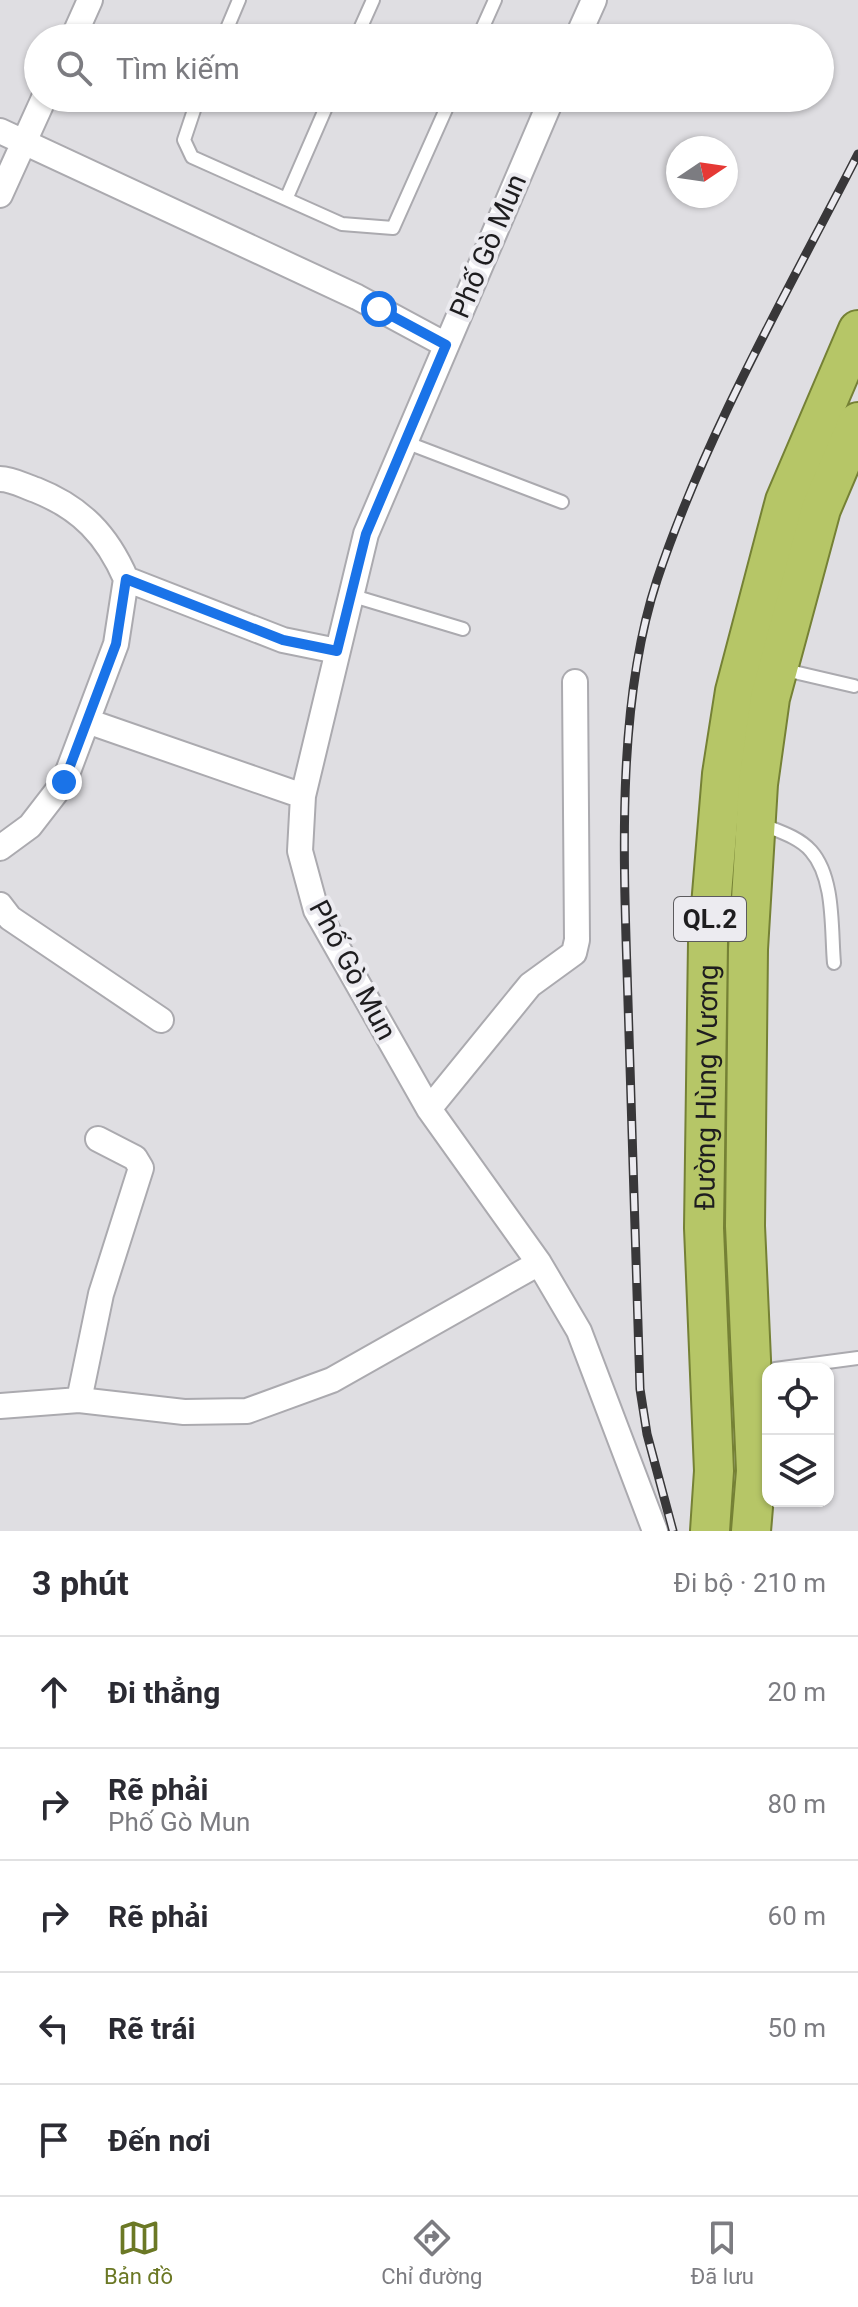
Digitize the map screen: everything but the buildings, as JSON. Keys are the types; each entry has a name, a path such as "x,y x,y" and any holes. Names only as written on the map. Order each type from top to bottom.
{"highway":[{"name":"Đường Hùng Vương","path":"710,1531 714,1471 704,1228 708,942 722,774 735,691 785,501 858,330"},
{"name":"Đường Hùng Vương","path":"764,1363 745,1211 748,949 754,821 770,698 821,509 858,422"},
{"name":"Đường Hùng Vương","path":"751,1531 762,1404"}],"street":[{"path":"79,24 90,0"},
{"path":"583,24 594,0"},
{"path":"0,195 37,112"},
{"name":"Phố Gò Mun","path":"546,112 366,534 303,796 300,851 316,910 429,1109 539,1263 579,1331 655,1531"},
{"path":"0,131 345,290 446,345"},
{"path":"0,479 56,498 83,514 112,548 126,579 116,644 64,782 30,826 0,848"},
{"path":"126,579 283,640 337,651"},
{"path":"429,1109 530,985 574,953 577,940 575,682"},
{"path":"87,721 303,796"},
{"path":"3,919 161,1020"},
{"path":"79,1400 101,1294 141,1168 135,1158 98,1139"},
{"path":"0,1406 79,1400 184,1412 247,1411 332,1380 539,1263"}],"lane":[{"path":"229,24 239,0"},
{"path":"362,24 373,0"},
{"path":"484,24 495,0"},
{"path":"193,112 184,140 192,157 342,224 393,228 445,112"},
{"path":"287,197 324,112"},
{"path":"405,442 562,502"},
{"path":"350,595 463,629"},
{"path":"778,668 854,686"},
{"path":"754,821 797,840 813,852 829,902 834,963"},
{"path":"819,1363 858,1358"}],"railway":[{"path":"673,1531 647,1434 640,1389 624,844 628,735 634,681 657,580 699,471 750,363 858,154"}],"route":[{"path":"64,782 116,644 126,579 283,640 337,651 366,534 446,345 379,309"}]}
